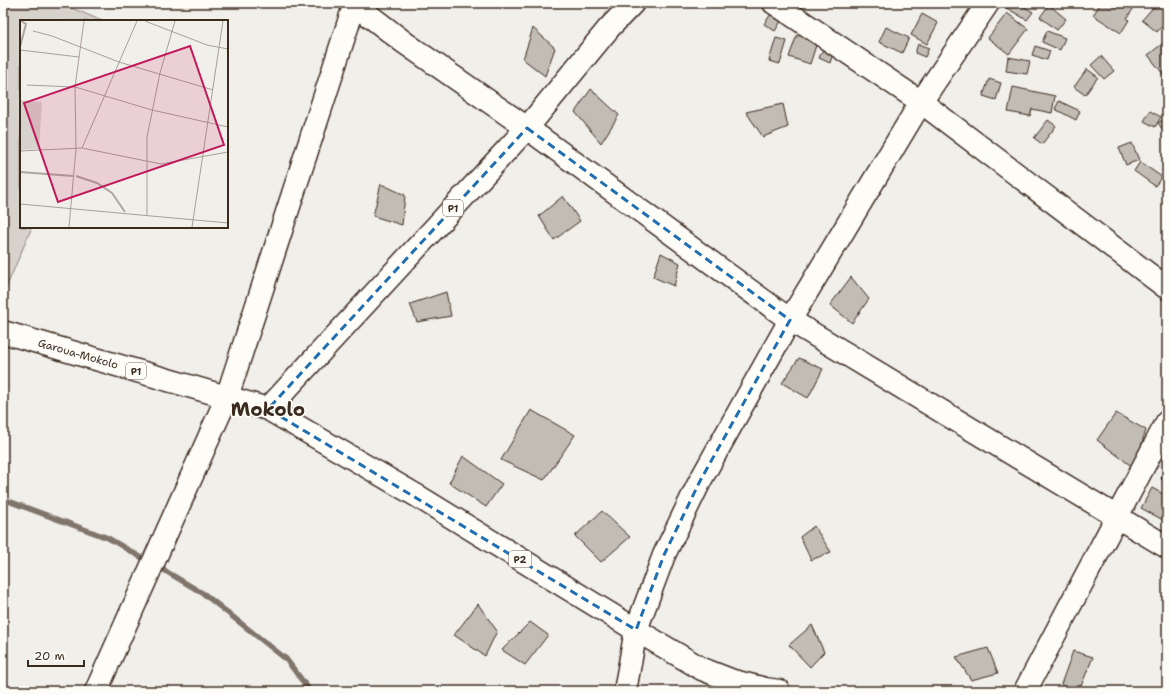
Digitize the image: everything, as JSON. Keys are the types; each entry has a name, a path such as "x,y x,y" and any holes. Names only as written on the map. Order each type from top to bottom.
{"street":[{"path":"96,691 227,397 354,3 405,43 527,128 790,320 1167,547"},
{"name":"P1","path":"268,409 527,128 609,28 633,3"},
{"path":"774,3 921,102 1167,288"},
{"path":"624,691 636,630 664,555 700,480 790,320 921,102 988,3"},
{"name":"Garoua-Mokolo","path":"3,332 268,409"},
{"name":"P2","path":"268,409 419,497 702,669 733,681 779,691"},
{"path":"1025,691 1167,422"}],"highlighted area":[{"path":"527,128 790,320 700,481 664,555 636,630 268,409"}],"shaded area":[{"path":"3,3 60,3 100,20 20,20 20,228 32,228 3,295"}],"building":[{"path":"3,3 9,3 4,29 3,29"},
{"path":"853,3 862,3 862,5 854,7"},
{"path":"1008,3 1018,3 1033,12 1027,20 1005,7"},
{"path":"1101,3 1137,3 1127,18 1129,20 1121,33 1093,15"},
{"path":"1157,3 1167,4 1167,20 1157,32 1142,20"},
{"path":"1049,5 1066,19 1057,30 1040,17"},
{"path":"1007,13 1028,29 1009,54 988,38"},
{"path":"771,14 781,21 775,31 764,24"},
{"path":"922,14 938,23 927,44 911,35"},
{"path":"886,27 909,38 902,53 879,42"},
{"path":"533,28 555,48 545,76 523,59"},
{"path":"1047,31 1065,38 1060,50 1042,42"},
{"path":"797,35 817,42 810,64 789,57"},
{"path":"776,38 787,41 780,64 769,61"},
{"path":"1167,40 1167,79 1148,55"},
{"path":"918,44 929,48 925,57 915,53"},
{"path":"1035,46 1050,51 1047,60 1032,55"},
{"path":"824,47 834,51 830,63 819,58"},
{"path":"1101,56 1114,71 1104,79 1091,65"},
{"path":"1008,57 1030,61 1027,74 1006,71"},
{"path":"1087,69 1098,77 1085,95 1074,87"},
{"path":"989,79 1001,83 996,100 983,96"},
{"path":"1013,87 1055,96 1052,113 1032,109 1030,116 1008,112"},
{"path":"591,89 619,115 601,143 575,112"},
{"path":"1059,101 1080,111 1076,120 1055,109"},
{"path":"783,104 788,127 763,137 746,112"},
{"path":"1167,107 1167,117 1162,111"},
{"path":"1150,111 1161,117 1155,127 1144,121"},
{"path":"1167,117 1167,136 1158,123"},
{"path":"1048,120 1056,126 1042,144 1034,138"},
{"path":"1132,143 1139,160 1126,165 1119,148"},
{"path":"1140,162 1162,177 1155,186 1134,171"},
{"path":"381,184 405,195 402,225 373,216"},
{"path":"563,196 580,221 554,240 539,216"},
{"path":"661,253 680,263 674,286 653,277"},
{"path":"851,277 869,299 852,323 830,305"},
{"path":"446,292 451,316 417,322 410,304"},
{"path":"799,358 823,369 808,398 782,383"},
{"path":"531,410 575,435 544,480 501,460"},
{"path":"1116,413 1146,430 1134,468 1097,440"},
{"path":"463,456 502,484 486,507 449,483"},
{"path":"1167,464 1167,482 1161,479"},
{"path":"1152,488 1167,496 1167,514 1163,520 1141,508"},
{"path":"602,511 630,537 601,562 575,536"},
{"path":"814,526 831,552 811,560 800,537"},
{"path":"478,604 497,631 485,656 454,635"},
{"path":"530,622 548,635 525,665 502,650"},
{"path":"812,625 824,652 810,667 789,645"},
{"path":"988,648 998,673 971,680 956,657"},
{"path":"1073,651 1093,657 1081,686 1084,691 1066,691 1061,684"}],"waterway":[{"path":"3,499 108,538 149,562"},
{"path":"157,566 204,594 286,659 310,691"}],"district":[{"name":"Mokolo","path":"268,409"}]}
